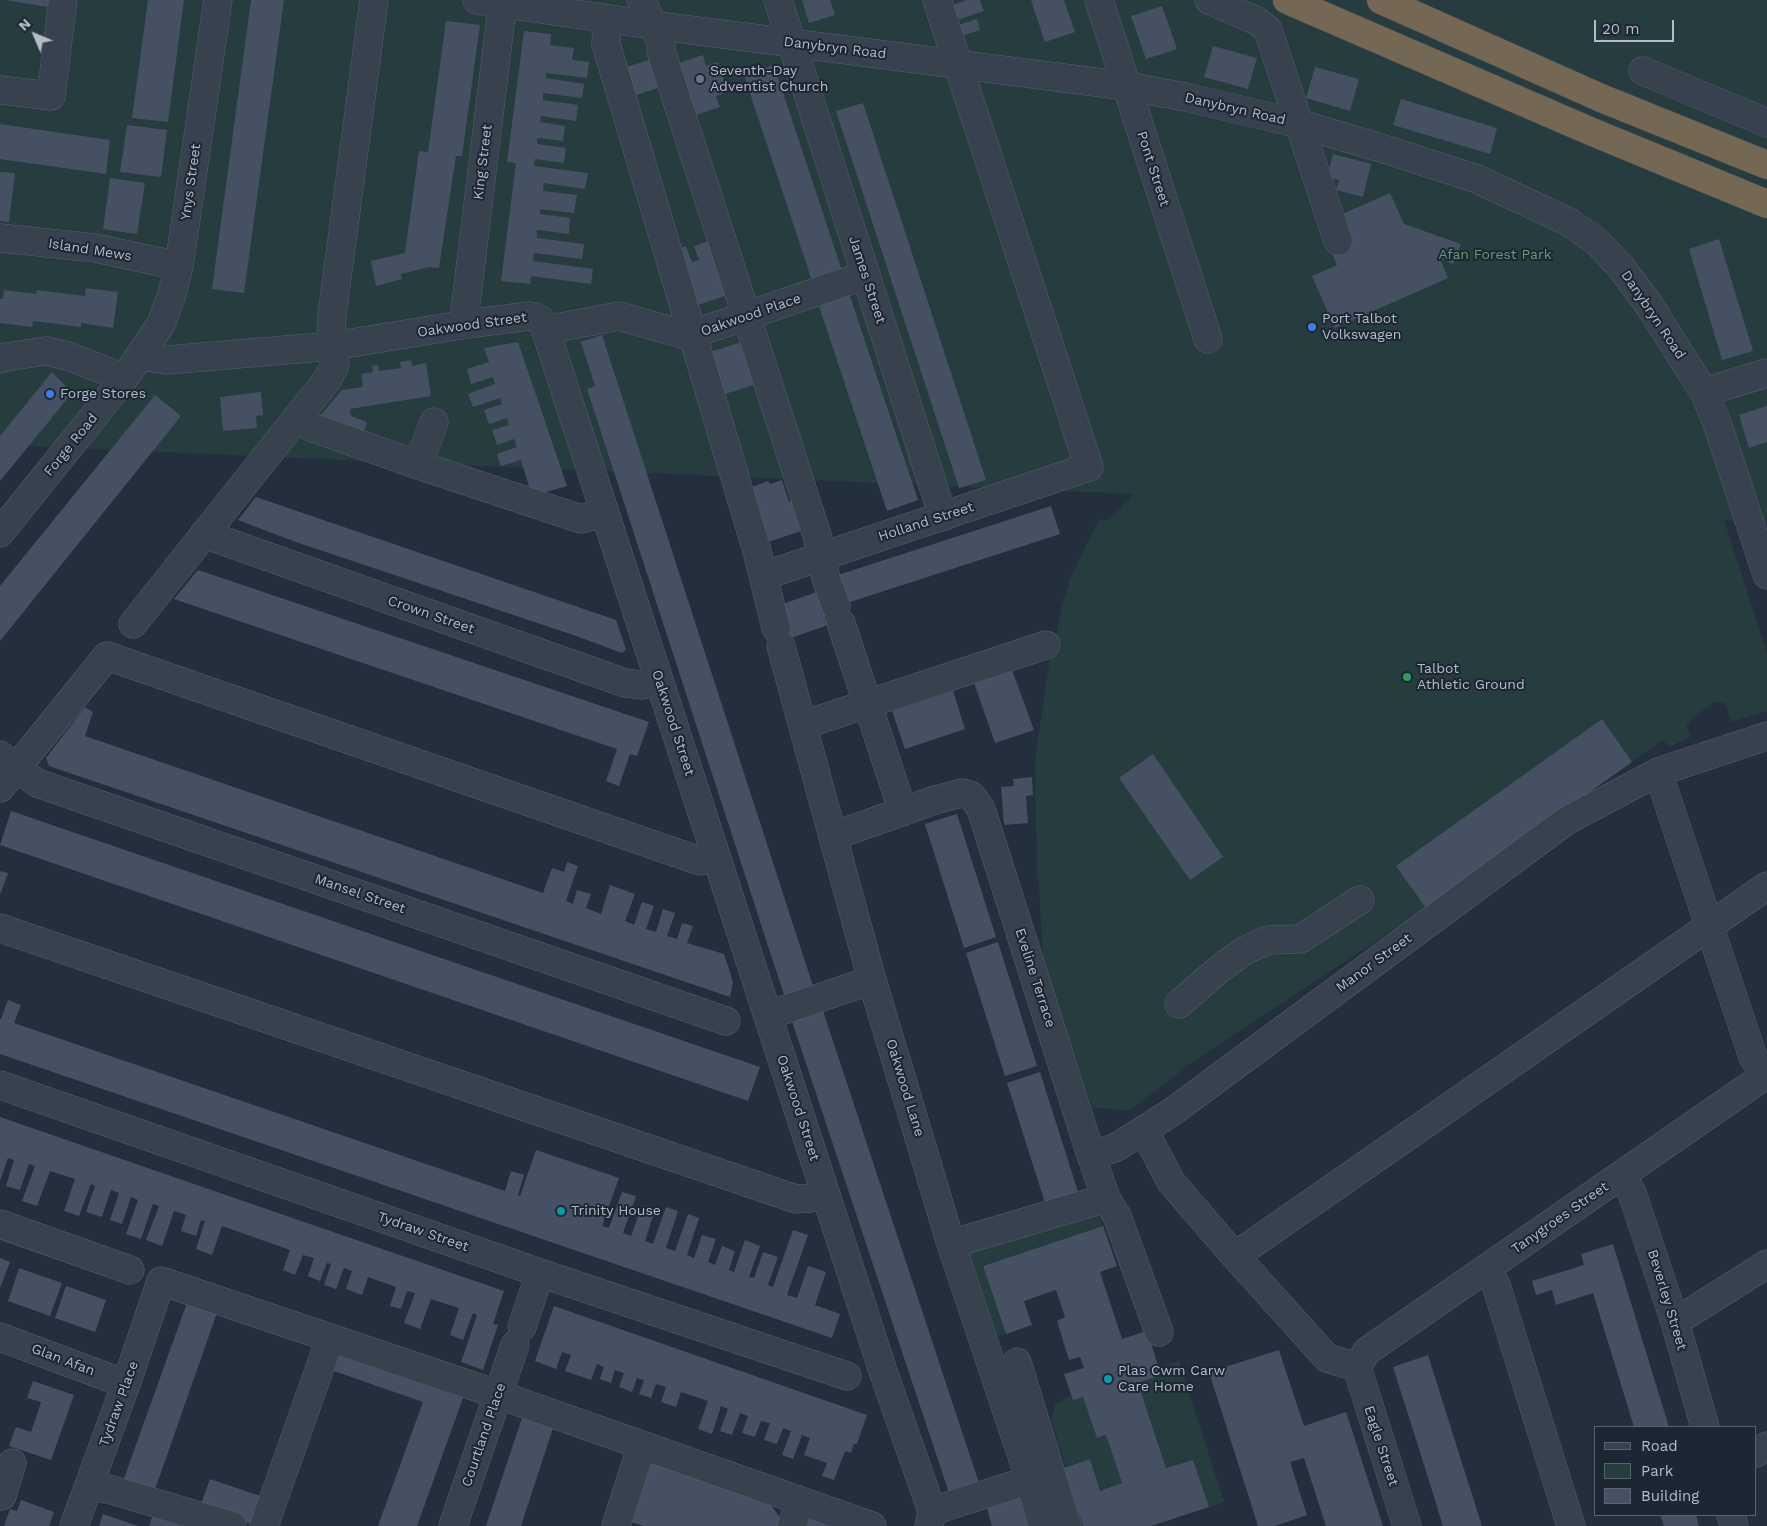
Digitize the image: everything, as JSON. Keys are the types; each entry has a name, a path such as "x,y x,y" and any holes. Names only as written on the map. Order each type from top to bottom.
{"highway":[{"path":"1286,0 1590,131 1767,204"},
{"path":"1381,0 1600,98 1740,156 1767,165"}],"street":[{"path":"0,90 51,96 64,0"},
{"name":"Ynys Street","path":"140,356 161,324 172,294 179,266 218,0"},
{"path":"133,624 327,380 335,365 332,315 374,0"},
{"path":"641,0 662,42 661,51 817,535 826,578 903,812"},
{"name":"James Street","path":"778,0 942,517"},
{"path":"937,0 958,64"},
{"name":"Pont Street","path":"1099,0 1208,339"},
{"path":"1209,0 1256,21 1268,30 1338,241"},
{"name":"Danybryn Road","path":"494,1 607,19 1126,86 1185,97 1300,124 1477,179 1569,222 1597,242 1620,266 1649,305 1704,392 1760,534 1767,576"},
{"name":"King Street","path":"467,324 465,311 494,1"},
{"name":"Oakwood Lane","path":"607,19 606,44 763,576 767,598 872,980 951,1244 1030,1480 1043,1526"},
{"name":"Holland Street","path":"763,576 1089,468 958,64"},
{"path":"1643,71 1767,123"},
{"name":"Island Mews","path":"0,238 94,248 179,266"},
{"name":"Oakwood Place","path":"547,332 561,326 619,316 686,335 693,334 866,275"},
{"name":"Oakwood Street","path":"140,356 167,360 333,346 529,316 536,317 543,322 931,1518"},
{"path":"0,359 46,351 68,356 109,372 123,380"},
{"name":"Forge Road","path":"0,533 123,380 140,356"},
{"path":"1704,392 1767,373"},
{"path":"297,417 310,427 581,519 604,513"},
{"path":"418,465 434,422"},
{"name":"Crown Street","path":"204,534 625,683 643,685 659,681"},
{"path":"803,725 1046,646"},
{"path":"5,770 107,656 700,861 716,857"},
{"name":"Manor Street","path":"1091,1155 1115,1148 1172,1112 1566,821 1658,772 1767,736"},
{"name":"Mansel Street","path":"5,770 37,783 726,1021"},
{"path":"1658,772 1711,926 1753,1057 1766,1074"},
{"name":"Eveline Terrace","path":"833,836 935,800 962,793 972,796 981,809 1091,1155 1106,1198 1117,1216 1158,1332"},
{"path":"1235,1256 1767,886"},
{"path":"1179,1004 1218,970 1244,951 1268,940 1300,939 1360,900"},
{"path":"0,928 796,1199 810,1198 825,1193"},
{"path":"769,1015 872,980"},
{"name":"Tanygroes Street","path":"1356,1367 1367,1352 1766,1074"},
{"name":"Tydraw Street","path":"0,1085 540,1273 847,1376"},
{"path":"1144,1130 1171,1182 1235,1256 1327,1358 1356,1367"},
{"name":"Beverley Street","path":"1622,1175 1632,1192 1675,1322 1705,1426"},
{"path":"951,1244 1106,1198"},
{"path":"0,1224 130,1270"},
{"path":"1675,1322 1767,1264"},
{"path":"1486,1269 1496,1285 1571,1526"},
{"name":"Courtland Place","path":"453,1526 540,1273"},
{"name":"Tydraw Place","path":"74,1526 161,1281 330,1339"},
{"name":"Glan Afan","path":"0,1337 126,1384"},
{"path":"264,1526 330,1339 498,1395 872,1526"},
{"path":"1017,1362 1067,1526"},
{"name":"Eagle Street","path":"1356,1367 1407,1526"},
{"path":"616,1526 642,1445"},
{"path":"2,1496 12,1463"},
{"path":"931,1518 1030,1480"},
{"path":"90,1485 232,1526"},
{"path":"792,1526 800,1501"}],"green space":[{"name":"Afan Forest Park","path":"0,0 1767,0 1767,522 1724,520 1767,653 1767,711 1731,722 1725,703 1714,702 1695,716 1686,726 1692,736 1669,747 1663,740 1426,908 1190,1064 1129,1111 1092,1107 1043,961 1037,874 1035,760 1051,650 1071,577 1100,519 1108,521 1134,494 0,445"},
{"path":"1097,1213 1103,1226 983,1266 1006,1334 993,1338 963,1248"},
{"path":"1179,1361 1224,1502 1209,1507 1193,1460 1166,1468 1138,1383 1161,1375 1159,1367"},
{"path":"1071,1395 1073,1400 1083,1397 1097,1438 1106,1435 1122,1483 1100,1491 1090,1459 1066,1466 1051,1420 1055,1405"}],"building":[{"path":"5,0 55,0 54,8"},
{"path":"148,0 184,0 168,122 132,118"},
{"path":"251,0 284,0 244,293 212,289"},
{"path":"802,0 830,0 835,15 809,23"},
{"path":"967,0 980,0 984,11 954,21 949,6"},
{"path":"1031,0 1064,0 1075,32 1045,42"},
{"path":"1162,6 1177,49 1146,59 1131,16"},
{"path":"977,19 980,30 959,37 955,26"},
{"path":"446,21 480,25 462,156 456,156 439,268 429,267 401,274 402,279 376,286 371,261 405,253 419,151 428,152"},
{"path":"524,31 551,34 550,45 574,48 572,60 589,62 587,78 546,73 546,78 584,84 582,98 543,93 543,100 578,105 576,121 541,116 540,122 565,126 563,141 537,138 537,144 566,148 564,163 535,159 534,166 588,173 585,189 544,183 543,191 577,195 574,213 540,209 540,214 570,218 569,234 537,230 537,238 584,244 582,259 534,253 533,261 593,269 591,284 531,276 530,284 501,281 516,163 507,162"},
{"path":"1213,46 1257,58 1248,89 1204,77"},
{"name":"Seventh-Day Adventist Church","path":"703,55 706,66 718,62 728,92 716,96 720,107 689,117 672,65"},
{"path":"655,58 664,86 633,96 624,68"},
{"path":"774,65 843,274 813,284 744,75"},
{"path":"1315,67 1359,79 1350,111 1306,98"},
{"path":"1401,99 1497,128 1490,154 1393,125"},
{"path":"863,103 986,480 959,488 836,111"},
{"path":"0,124 110,140 106,174 0,159"},
{"path":"127,125 167,130 161,177 120,172"},
{"path":"1333,154 1371,164 1363,197 1336,190 1339,180 1327,177"},
{"path":"0,172 15,173 9,222 0,221"},
{"path":"110,178 145,183 137,234 103,229"},
{"path":"1390,193 1404,224 1461,244 1453,264 1440,259 1448,278 1335,328 1312,276 1337,265 1332,253 1351,245 1338,216"},
{"path":"714,239 731,294 692,307 675,250 686,246 692,262 699,260 694,246"},
{"path":"1719,239 1753,351 1722,360 1689,249"},
{"path":"86,288 118,292 113,328 81,323 81,327 33,321 32,327 0,323 0,299 3,299 4,290 36,294 37,290 85,296"},
{"path":"849,293 918,500 887,511 818,303"},
{"path":"602,335 813,986 784,995 587,389 595,386 581,342"},
{"path":"746,341 759,383 719,396 706,353"},
{"path":"518,342 567,486 532,496 521,460 501,466 497,454 517,447 514,439 497,445 492,430 509,425 507,418 489,424 484,410 502,404 500,398 473,407 468,394 495,384 493,377 471,384 467,369 489,362 484,348"},
{"path":"411,360 412,366 426,363 431,396 350,409 351,416 367,422 362,438 325,424 320,416 342,390 363,387 361,374 373,372 372,366 378,365 379,371 401,368 400,362"},
{"path":"52,372 72,393 0,481 0,436"},
{"path":"261,392 263,415 256,416 257,428 223,431 220,397"},
{"path":"155,395 181,416 0,641 0,586"},
{"path":"1767,406 1767,442 1749,448 1739,415"},
{"path":"782,480 789,502 797,499 807,529 765,543 756,513 760,512 752,487 768,481 770,484"},
{"path":"256,497 616,620 626,649 622,653 293,541 238,520"},
{"path":"1051,506 1060,534 847,603 838,575"},
{"path":"198,570 649,722 637,756 630,754 619,786 606,781 617,749 174,599"},
{"path":"817,592 828,625 788,639 777,606"},
{"path":"1012,670 1034,730 995,743 974,683"},
{"path":"953,691 965,729 905,749 892,711"},
{"path":"85,707 93,712 85,736 543,893 552,868 564,872 567,862 578,866 566,901 573,904 577,890 591,894 586,908 601,914 610,885 635,894 625,921 634,925 642,902 654,906 646,929 656,932 663,909 675,913 667,936 677,939 682,923 693,926 687,943 724,954 733,982 730,997 49,766 46,758"},
{"path":"1602,719 1632,762 1426,908 1396,866"},
{"path":"1153,754 1223,857 1190,880 1119,778"},
{"path":"1032,777 1033,795 1026,796 1028,823 1004,825 1001,787 1014,786 1013,779"},
{"path":"11,811 760,1067 748,1101 0,845"},
{"path":"957,814 996,937 964,948 925,824"},
{"path":"0,871 8,873 0,895"},
{"path":"998,942 1037,1066 1005,1076 966,953"},
{"path":"8,1000 21,1005 14,1023 505,1191 511,1171 524,1175 518,1195 520,1196 536,1150 619,1178 602,1226 609,1228 622,1192 636,1196 623,1233 631,1236 642,1205 655,1210 645,1241 653,1244 666,1207 678,1211 666,1248 675,1251 688,1214 699,1218 687,1255 694,1258 702,1235 716,1239 708,1262 715,1265 722,1246 735,1251 729,1270 734,1272 745,1240 760,1246 749,1277 754,1278 763,1252 778,1257 768,1285 773,1287 793,1230 808,1235 787,1295 797,1298 808,1266 826,1272 815,1305 840,1314 832,1338 0,1054 0,1019"},
{"path":"822,1008 979,1483 949,1493 791,1018"},
{"path":"1040,1072 1079,1195 1046,1206 1007,1083"},
{"path":"0,1117 504,1291 493,1324 498,1325 483,1370 461,1362 477,1315 473,1313 463,1340 450,1335 459,1308 431,1299 420,1329 404,1323 415,1293 407,1291 401,1309 390,1306 396,1287 368,1277 362,1295 346,1289 352,1271 344,1268 336,1289 324,1285 331,1264 327,1263 320,1281 308,1276 314,1258 303,1255 295,1275 283,1270 290,1250 222,1226 212,1255 196,1249 205,1221 201,1220 196,1236 181,1231 186,1215 174,1211 162,1246 146,1240 159,1206 153,1204 141,1239 126,1234 138,1200 131,1197 122,1224 110,1220 119,1193 111,1190 102,1217 86,1212 95,1186 91,1184 79,1216 64,1211 75,1179 50,1171 37,1206 22,1201 35,1166 29,1164 20,1190 6,1186 14,1160 8,1158 0,1181"},
{"name":"Plas Cwm Carw Care Home","path":"1103,1226 1117,1266 1100,1272 1122,1339 1147,1331 1161,1375 1138,1383 1166,1468 1193,1460 1209,1507 1151,1526 1083,1526 1063,1468 1090,1459 1100,1491 1122,1483 1106,1435 1097,1438 1083,1397 1073,1400 1064,1374 1084,1368 1080,1357 1069,1360 1057,1321 1065,1317 1056,1290 1024,1301 1032,1325 1006,1334 983,1266"},
{"path":"1613,1244 1669,1426 1634,1426 1593,1293 1556,1305 1552,1290 1536,1295 1532,1281 1584,1265 1581,1254"},
{"path":"0,1258 10,1262 0,1288"},
{"path":"19,1268 62,1283 50,1316 8,1301"},
{"path":"66,1286 106,1300 95,1332 55,1318"},
{"path":"188,1300 218,1310 153,1495 122,1484"},
{"path":"554,1306 867,1415 857,1444 854,1444 851,1453 845,1451 834,1480 822,1476 827,1463 804,1455 810,1438 802,1435 793,1459 782,1455 791,1431 783,1428 777,1444 764,1440 770,1423 761,1421 755,1437 742,1433 748,1416 740,1413 732,1435 720,1431 728,1409 721,1406 712,1434 698,1429 708,1401 681,1392 676,1407 661,1402 666,1387 656,1384 651,1398 639,1394 644,1380 637,1378 632,1392 619,1387 624,1373 615,1370 611,1383 600,1379 604,1367 597,1364 591,1380 565,1371 571,1355 562,1352 556,1369 535,1361"},
{"path":"1279,1350 1304,1426 1346,1412 1383,1526 1326,1526 1304,1458 1290,1462 1307,1515 1275,1526 1258,1526 1209,1372"},
{"path":"337,1351 464,1395 417,1526 378,1526 423,1402 331,1370"},
{"path":"1428,1355 1482,1526 1443,1526 1393,1367"},
{"path":"33,1381 74,1395 51,1460 9,1446 16,1427 31,1432 41,1402 27,1398"},
{"path":"522,1418 553,1428 521,1526 486,1526"},
{"path":"650,1460 765,1497 781,1519 778,1526 644,1526 631,1522"},
{"path":"210,1479 263,1497 254,1525 200,1507"},
{"path":"1020,1496 1028,1526 992,1526 986,1505"},
{"path":"21,1500 54,1512 49,1526 4,1526 10,1509 17,1511"},
{"path":"154,1512 195,1526 149,1526"},
{"path":"103,1514 138,1526 99,1526"},
{"path":"804,1514 834,1526 801,1526"},
{"path":"1660,1516 1696,1516 1699,1526 1664,1526"}],"place":[{"name":"Seventh-Day Adventist Church","path":"700,79"},
{"name":"Port Talbot Volkswagen","path":"1312,327"},
{"name":"Forge Stores","path":"50,394"},
{"name":"Talbot Athletic Ground","path":"1407,677"},
{"name":"Trinity House","path":"561,1211"},
{"name":"Plas Cwm Carw Care Home","path":"1108,1379"}]}
